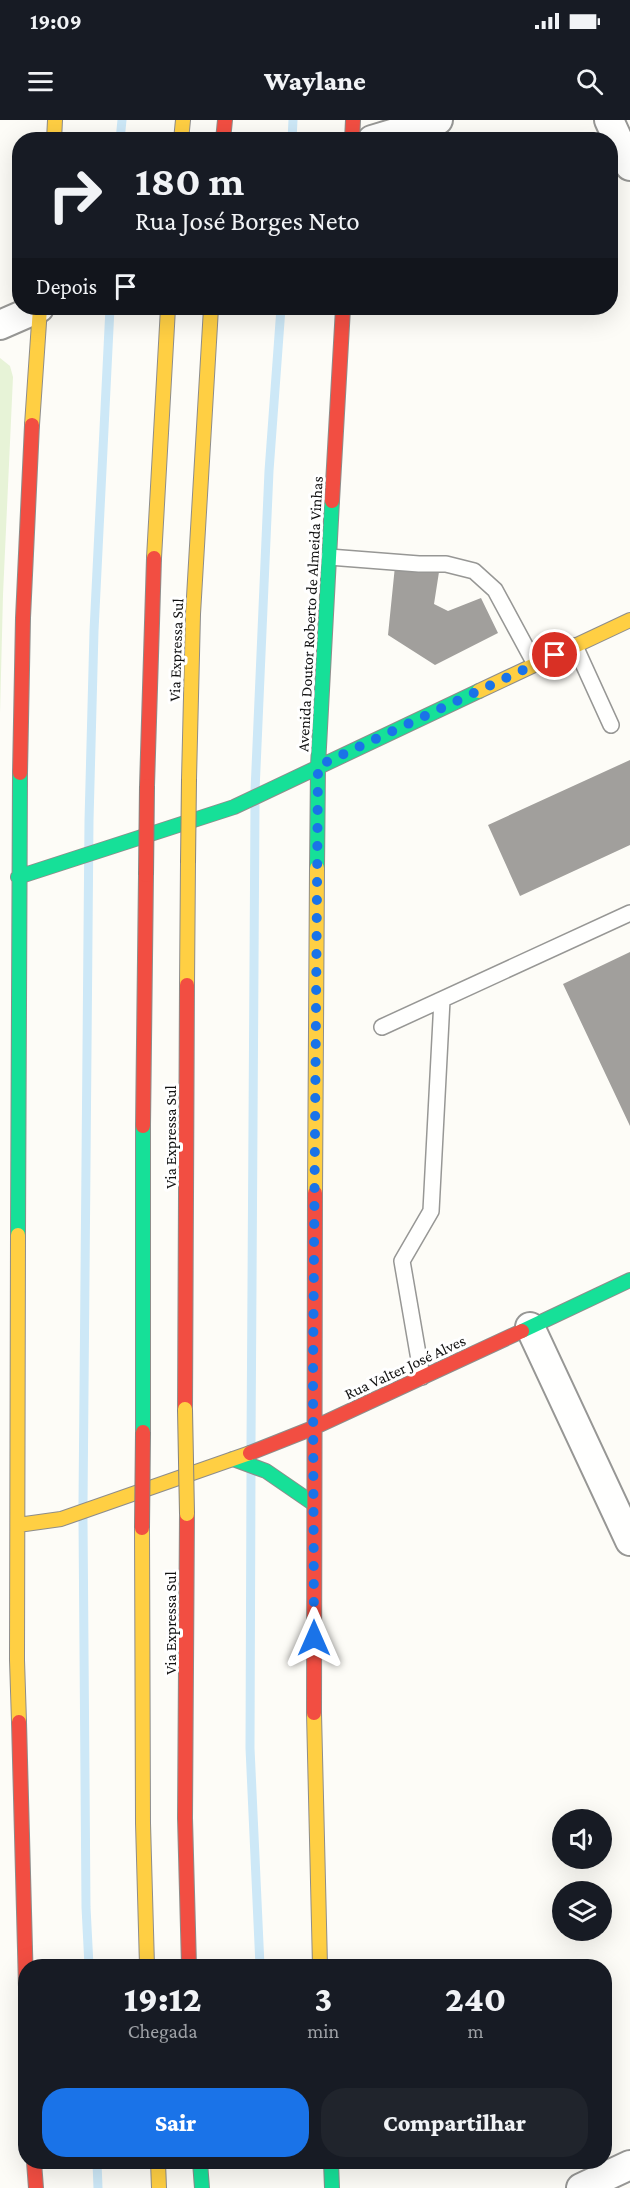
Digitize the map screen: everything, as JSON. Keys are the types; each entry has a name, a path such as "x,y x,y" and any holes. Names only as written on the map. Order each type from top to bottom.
{"main road":[{"path":"25,1959 17,1660 9,1524 9,881 39,315"},
{"name":"Via Expressa Sul","path":"147,1959 143,1823 142,1212 147,786 152,602 168,315"},
{"name":"Via Expressa Sul","path":"189,1959 185,1818 187,1514 185,1409 189,779 193,614 211,315"},
{"name":"Avenida Doutor Roberto de Almeida Vinhas","path":"320,1959 314,1750 313,1428 318,766 343,315"},
{"path":"9,881 234,807 630,620"},
{"name":"Rua Valter José Alves","path":"9,1524 47,1522 237,1459 313,1428 630,1280"},
{"path":"237,1459 282,1480 314,1504"},
{"path":"35,2169 36,2188"},
{"path":"158,2169 159,2188"},
{"path":"201,2169 202,2188"},
{"path":"331,2169 332,2188"}],"street":[{"path":"398,132 438,120"},
{"path":"618,140 630,166"},
{"path":"0,325 23,315"},
{"path":"530,1327 630,1541"},
{"path":"0,1625 17,1660"},
{"path":"581,2188 630,2165"}],"lane":[{"path":"329,557 446,564 474,572 495,590 535,664"},
{"path":"575,646 611,726"},
{"path":"382,1027 630,912"},
{"path":"422,1377 402,1262 431,1211 441,1000"}],"green space":[{"path":"0,358 10,366 13,377 0,714"}],"building":[{"path":"395,566 439,572 434,604 448,611 481,598 498,633 435,665 388,635"},
{"path":"630,760 630,845 520,896 488,825"},
{"path":"630,952 630,1126 563,984"}],"waterway":[{"path":"121,132 122,120"},
{"path":"292,132 293,120"},
{"path":"83,1505 89,821 94,631 110,315"},
{"path":"255,791 269,471 280,315"},
{"path":"251,1445 255,805"},
{"path":"251,1471 250,1748 260,1959"},
{"path":"83,1519 86,1907 89,1959"},
{"path":"97,2169 98,2188"}],"traffic: fast":[{"path":"317,868 318,766 332,501"},
{"path":"18,877 234,807 479,691"},
{"path":"18,1235 20,773"},
{"path":"143,1126 143,1432"},
{"path":"522,1331 630,1280"},
{"path":"233,1459 266,1471 314,1504"},
{"path":"201,2169 202,2188"},
{"path":"331,2169 332,2188"}],"traffic: slow":[{"path":"54,132 55,120"},
{"path":"182,132 183,120"},
{"path":"32,425 40,315"},
{"path":"154,558 168,315"},
{"path":"189,779 193,614 211,315"},
{"path":"479,691 630,620"},
{"path":"188,863 189,779"},
{"path":"187,985 188,863"},
{"path":"315,1193 317,868"},
{"path":"18,1235 17,1660 19,1722"},
{"path":"185,1409 187,1514"},
{"path":"18,1525 61,1519 250,1453"},
{"path":"142,1528 143,1823 147,1959"},
{"path":"314,1713 320,1959"},
{"path":"158,2169 159,2188"}],"traffic: jam":[{"path":"224,132 225,120"},
{"path":"352,132 353,120"},
{"path":"332,501 343,315"},
{"path":"20,773 23,618 32,425"},
{"path":"147,786 154,558"},
{"path":"146,875 147,786"},
{"path":"143,1126 146,875"},
{"path":"185,1409 187,985"},
{"path":"314,1713 315,1193"},
{"path":"250,1453 313,1428 522,1331"},
{"path":"142,1528 143,1432"},
{"path":"187,1514 185,1818 189,1959"},
{"path":"19,1722 25,1959"},
{"path":"35,2169 36,2188"}],"route":[{"path":"314,1638 313,1376 318,766 555,655"}]}
